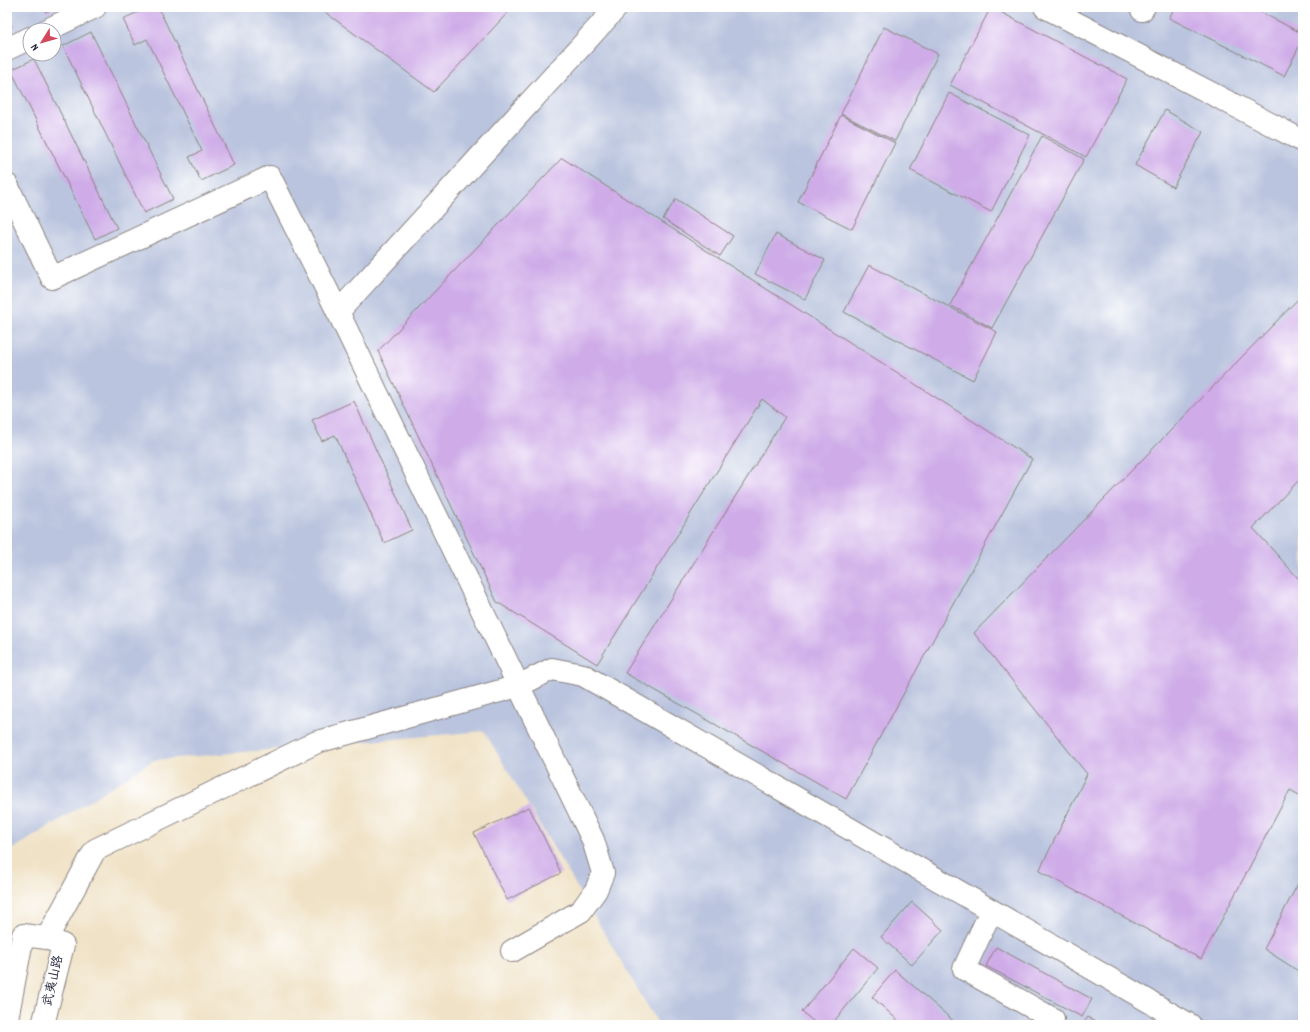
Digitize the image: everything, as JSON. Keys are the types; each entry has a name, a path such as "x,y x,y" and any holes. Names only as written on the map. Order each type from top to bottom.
{"street":[{"path":"62,23 95,7"},
{"path":"338,312 617,7"},
{"path":"1045,7 1303,141"},
{"path":"7,49 22,42"},
{"path":"7,185 52,278 270,177 338,312 593,840 604,873 596,890 582,911 512,950"},
{"path":"47,938 95,850 317,742 518,686 552,669 583,675 1190,1025"},
{"path":"992,911 964,969 1053,1019 1048,1025"},
{"name":"武夷山路","path":"7,1019 23,935 47,938 63,945 44,1025"}],"shaded area":[{"path":"7,7 1303,7 1303,1025 659,1025 484,731 154,760 7,853"}],"building":[{"path":"44,7 57,7 46,12"},
{"path":"149,7 158,7 234,165 201,181 189,157 202,151 147,39 135,45 123,19"},
{"path":"318,7 513,7 434,92"},
{"path":"991,7 1127,79 1086,157 950,85"},
{"path":"1175,7 1251,7 1303,34 1303,39 1284,76 1169,18"},
{"path":"7,17 12,27 7,30"},
{"path":"884,27 938,54 895,141 841,114"},
{"path":"91,32 173,199 144,213 63,46"},
{"path":"28,62 35,62 117,228 95,239 11,70"},
{"path":"949,93 1030,135 991,212 910,170"},
{"path":"1165,110 1203,132 1173,187 1135,165"},
{"path":"841,115 895,143 852,229 798,202"},
{"path":"1042,136 1084,159 992,328 950,305"},
{"path":"562,158 1032,459 846,799 625,673 785,417 762,399 597,664 497,602 378,351"},
{"path":"676,199 733,236 720,256 663,219"},
{"path":"776,234 825,260 805,299 755,274"},
{"path":"869,265 997,332 973,380 844,312"},
{"path":"1303,294 1303,476 1253,528 1298,578 1303,580 1303,797 1290,790 1201,959 1039,871 1087,774 974,633"},
{"path":"354,401 412,530 384,543 335,435 322,441 312,420"},
{"path":"529,807 561,873 507,900 474,833"},
{"path":"1303,874 1303,974 1264,949"},
{"path":"912,902 943,930 912,965 881,937"},
{"path":"996,947 1092,999 1082,1017 986,966"},
{"path":"854,948 878,968 831,1025 818,1025 802,1012"},
{"path":"895,970 958,1025 903,1025 872,997"},
{"path":"1088,1017 1099,1025 1082,1025"}]}
